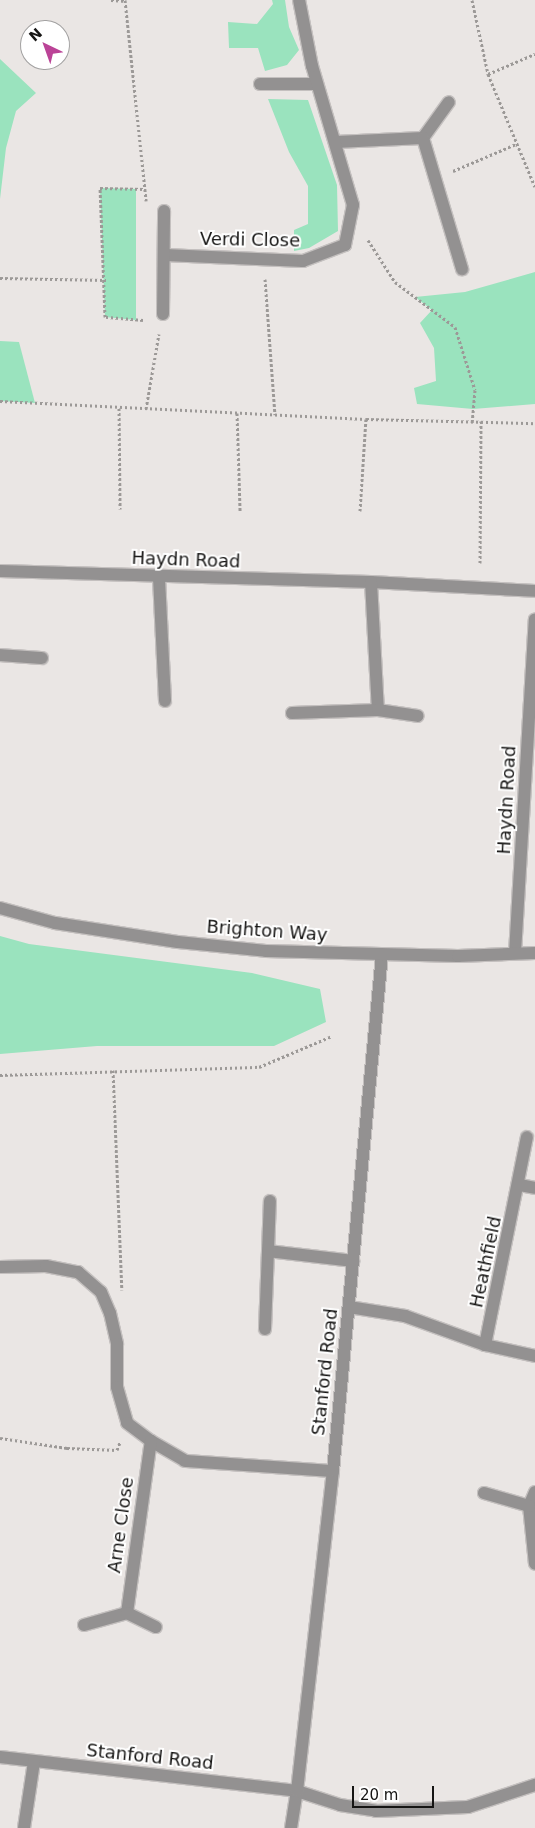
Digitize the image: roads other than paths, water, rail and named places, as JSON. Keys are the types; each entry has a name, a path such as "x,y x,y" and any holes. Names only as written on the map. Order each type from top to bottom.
{"street":[{"name":"Verdi Close","path":"165,256 303,261 345,245 352,205 336,142 317,84 299,0"},
{"path":"260,84 317,84"},
{"path":"423,138 449,102"},
{"path":"336,142 423,138"},
{"path":"423,138 462,269"},
{"path":"162,318 165,256 164,211"},
{"name":"Haydn Road","path":"0,571 158,578 371,582 535,591"},
{"path":"158,578 165,701"},
{"path":"371,582 378,710"},
{"name":"Haydn Road","path":"515,953 535,620"},
{"path":"0,655 42,658"},
{"path":"292,713 378,710 418,716"},
{"name":"Brighton Way","path":"0,908 55,923 178,942 266,951 382,955 535,953"},
{"name":"Stanford Road","path":"291,1828 297,1791 333,1471 382,955"},
{"name":"Heathfield","path":"485,1345 520,1185 528,1137"},
{"path":"520,1185 535,1188"},
{"path":"265,1329 270,1201"},
{"path":"268,1251 353,1261"},
{"path":"0,1267 46,1266 78,1272 101,1292 110,1313 117,1344 117,1387 127,1422 151,1441 185,1461 333,1471"},
{"path":"349,1307 405,1316 485,1345 535,1356"},
{"name":"Arne Close","path":"127,1613 151,1441"},
{"path":"535,1492 530,1506 535,1564"},
{"path":"484,1493 530,1506"},
{"path":"84,1625 127,1613 156,1627"},
{"name":"Stanford Road","path":"0,1757 297,1791"},
{"path":"24,1828 34,1762"},
{"path":"297,1791 340,1805 376,1811 468,1807 534,1787"}]}
